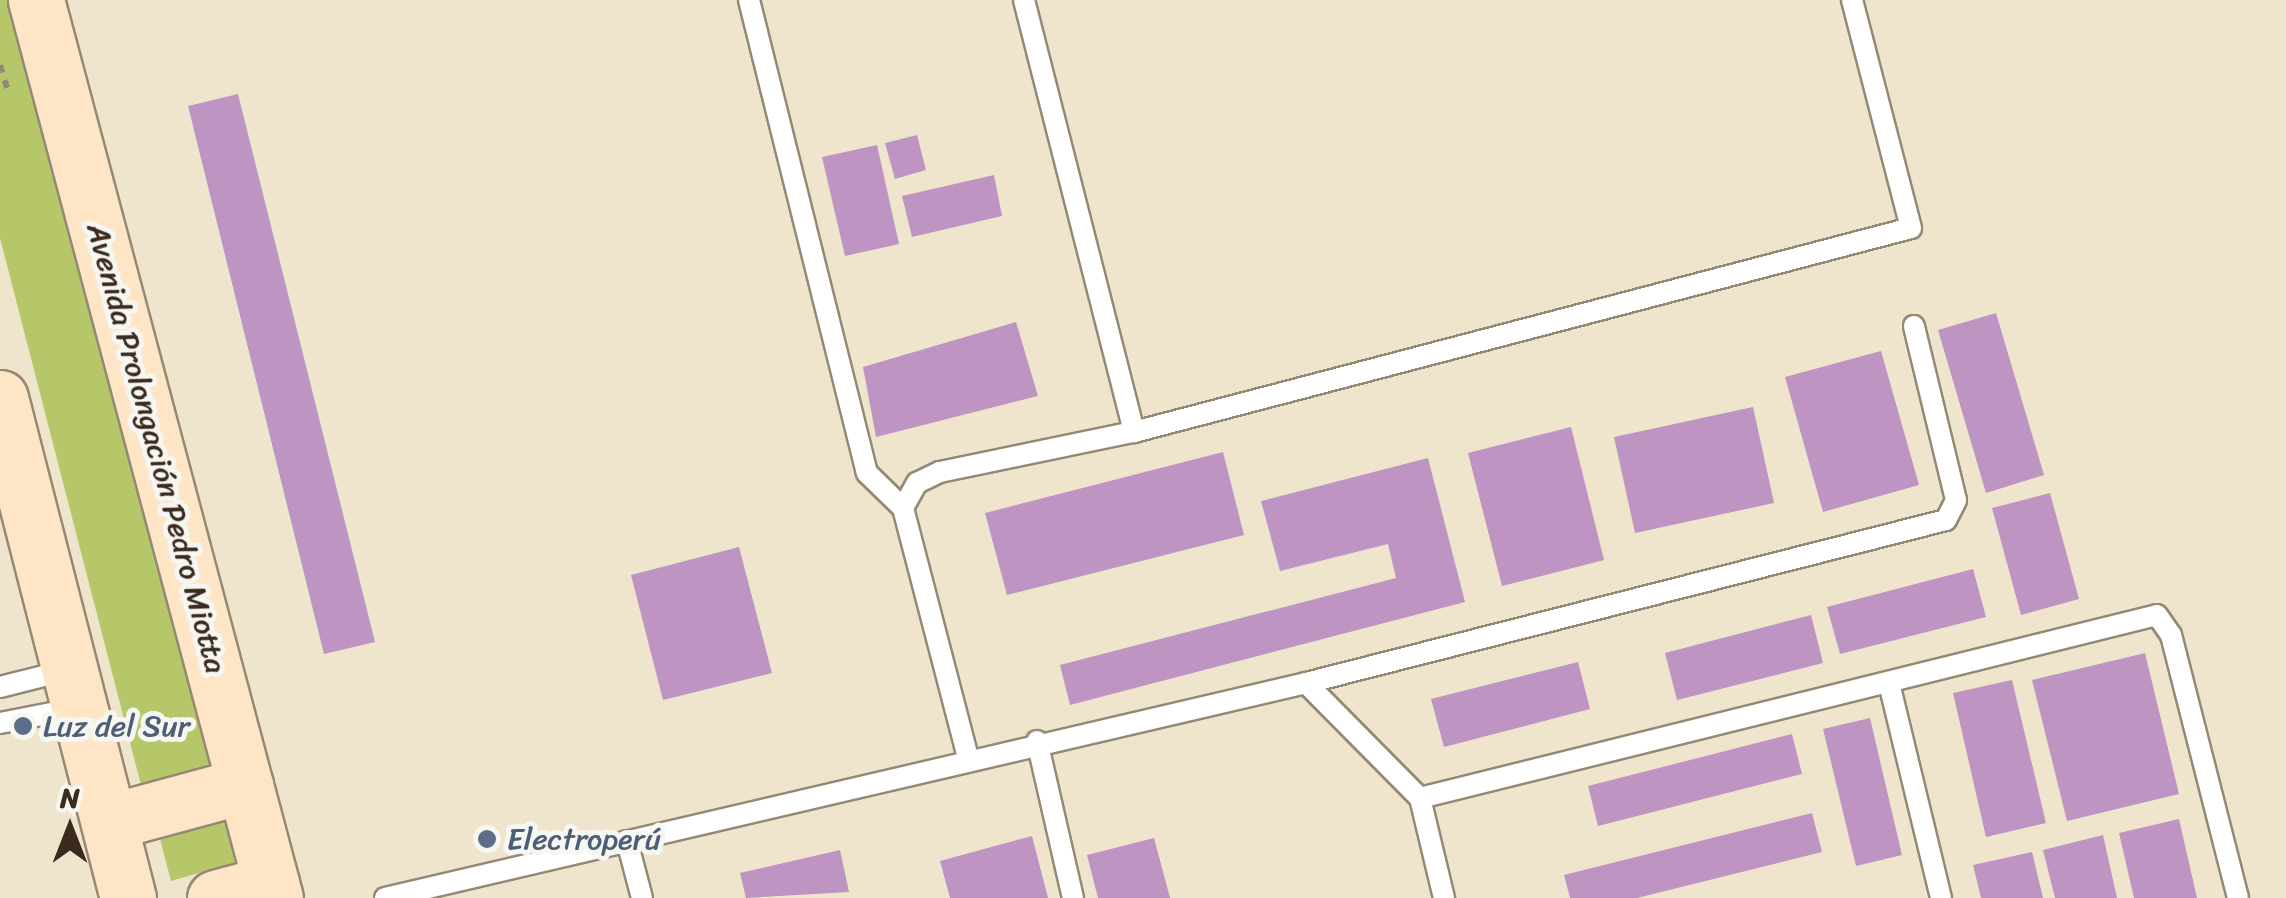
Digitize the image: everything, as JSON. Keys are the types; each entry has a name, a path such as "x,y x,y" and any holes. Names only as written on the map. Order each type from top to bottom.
{"main road":[{"name":"Avenida Prolongación Pedro Miotta","path":"36,0 245,785 281,893"},
{"path":"0,398 128,898"},
{"path":"108,822 245,785"},
{"path":"215,898 281,893"}],"lane":[{"path":"749,0 868,473 903,508 968,758"},
{"path":"1024,0 1134,432"},
{"path":"903,508 918,483 940,472 1134,432 1912,228 1852,0"},
{"path":"385,898 1037,741 1306,683 1946,520 1956,500 1914,326"},
{"path":"1420,798 1889,684 2140,613 2157,614 2170,634 2238,898"},
{"path":"1306,683 1420,798 1444,898"},
{"path":"1889,684 1941,898"},
{"path":"0,687 74,689"},
{"path":"0,723 74,689"},
{"path":"1037,741 1073,898"},
{"path":"627,841 642,898"}],"green space":[{"path":"0,0 15,0 212,765 141,785 0,238"},
{"path":"224,817 237,862 171,881 159,835"}],"building":[{"path":"238,94 375,642 324,654 188,106"},
{"path":"917,135 926,170 895,179 885,143"},
{"path":"877,145 899,244 845,256 822,157"},
{"path":"994,175 1002,216 912,237 902,196"},
{"path":"1996,313 2044,475 1986,493 1938,330"},
{"path":"1016,322 1038,396 876,437 863,367"},
{"path":"1881,351 1919,485 1823,512 1785,377"},
{"path":"1753,407 1774,503 1635,533 1614,437"},
{"path":"1571,427 1604,560 1502,586 1468,453"},
{"path":"1223,452 1244,535 1007,595 985,513"},
{"path":"1428,458 1465,602 1070,705 1060,665 1396,578 1388,544 1280,571 1261,501"},
{"path":"2050,493 2079,599 2021,615 1992,508"},
{"path":"739,547 772,673 663,700 631,575"},
{"path":"1973,569 1986,617 1840,654 1827,607"},
{"path":"1811,615 1823,663 1677,700 1665,653"},
{"path":"2145,653 2179,794 2067,821 2032,680"},
{"path":"1578,662 1590,709 1444,747 1431,699"},
{"path":"2012,680 2046,823 1986,837 1953,693"},
{"path":"1870,718 1902,855 1856,866 1823,729"},
{"path":"1792,734 1802,774 1598,826 1588,786"},
{"path":"1812,813 1822,852 1637,898 1570,898 1564,875"},
{"path":"2179,819 2197,898 2134,898 2119,833"},
{"path":"2103,835 2117,898 2055,898 2043,850"},
{"path":"1032,836 1048,898 950,898 940,861"},
{"path":"1154,838 1170,898 1098,898 1087,855"},
{"path":"840,850 849,892 746,898 740,873"},
{"path":"2032,852 2043,898 1981,898 1973,865"}],"place":[{"name":"Luz del Sur","path":"23,726"},
{"name":"Electroperú","path":"487,839"}]}
